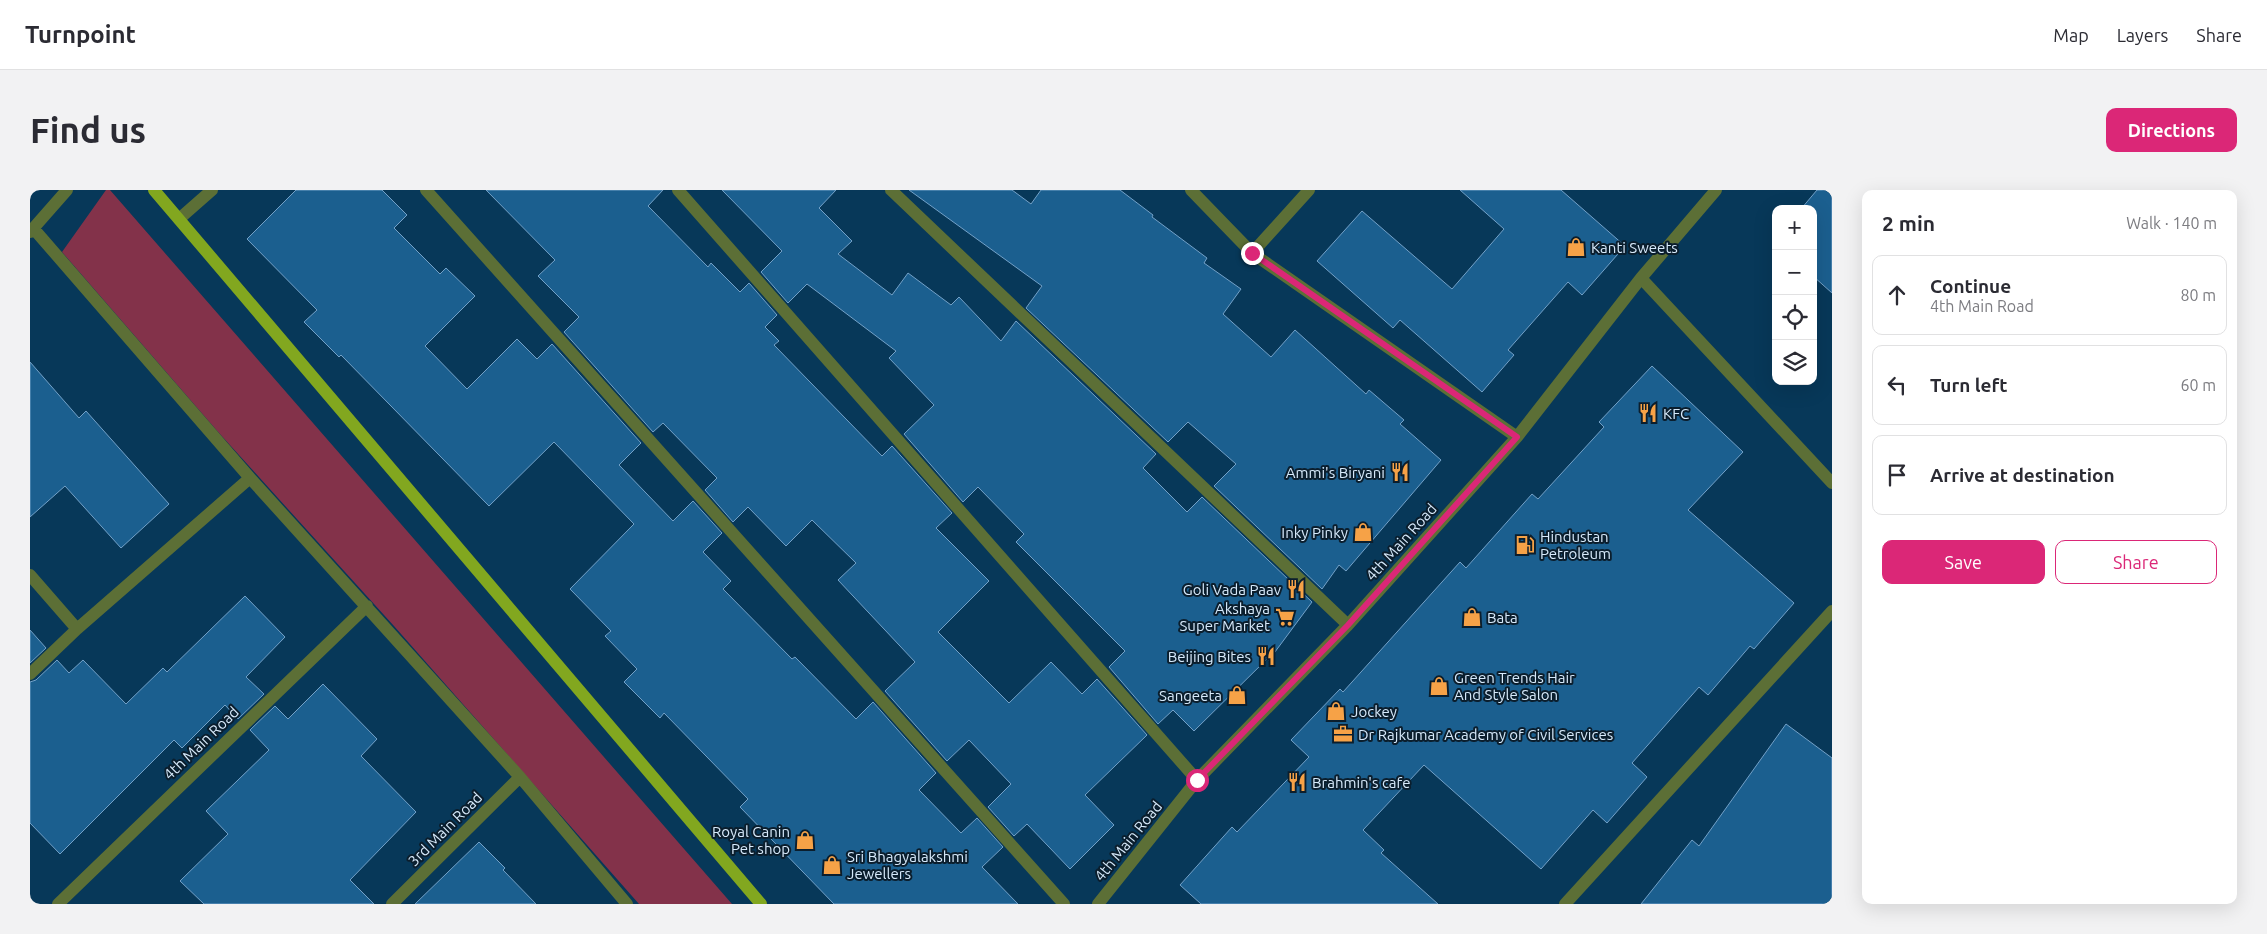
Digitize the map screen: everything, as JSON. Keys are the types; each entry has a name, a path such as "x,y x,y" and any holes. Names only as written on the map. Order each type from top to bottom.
{"main road":[{"path":"154,190 761,904"}],"street":[{"path":"67,190 31,230 250,478 520,777 626,904"},
{"path":"179,219 212,190"},
{"path":"426,190 1064,904"},
{"path":"678,190 1197,780"},
{"path":"891,190 1348,625"},
{"path":"1191,190 1252,253 1517,437"},
{"path":"1252,253 1309,190"},
{"name":"4th Main Road","path":"1098,904 1197,780 1348,625 1517,437 1642,278 1716,190"},
{"path":"1642,278 1832,483"},
{"path":"30,674 77,630 250,478"},
{"path":"30,575 77,630"},
{"name":"4th Main Road","path":"58,904 367,606"},
{"path":"1565,904 1832,611"},
{"name":"3rd Main Road","path":"392,904 520,777"}],"shaded area":[{"path":"106,190 110,190 732,904 639,904 394,626 219,433 62,252"}],"building":[{"path":"296,190 382,190 407,215 394,228 440,274 446,268 475,296 425,346 467,389 517,339 537,359 552,344 641,443 619,465 673,521 693,501 722,533 703,552 731,581 723,589 792,659 795,657 856,719 873,702 936,773 919,790 961,833 977,818 1003,847 982,867 1018,904 834,904 740,807 748,799 664,713 660,718 624,682 637,669 605,636 611,631 570,589 634,524 554,442 489,506 341,355 339,357 304,322 317,310 247,239"},
{"path":"486,190 663,190 648,206 708,267 711,263 740,292 749,283 777,315 765,327 779,341 774,345 882,456 892,446 952,513 936,528 989,581 938,632 1009,703 1051,662 1082,694 1097,679 1147,735 1085,795 1114,825 1070,869 1027,824 1014,836 988,807 1011,784 969,740 947,761 885,691 915,662 838,580 856,563 812,520 786,546 748,507 733,522 705,490 717,478 663,423 653,432 564,332 579,317 538,276 555,260"},
{"path":"722,190 836,190 819,208 852,241 838,254 892,295 908,273 951,305 959,297 1001,341 1016,321 1156,454 1143,468 1187,512 1202,497 1312,602 1269,660 1267,659 1194,731 1173,710 1158,724 1109,667 1125,651 1016,542 1024,534 978,487 963,502 904,434 934,405 889,358 896,351 807,284 788,303 761,272 782,251"},
{"path":"909,190 1012,190 1031,204 1041,190 1120,190 1153,215 1152,217 1207,258 1204,263 1241,289 1223,314 1271,357 1295,330 1366,394 1369,390 1404,420 1400,424 1441,460 1346,571 1339,565 1322,589 1214,486 1236,464 1188,422 1168,442 1026,308 1042,286"},
{"path":"1460,190 1561,190 1625,246 1582,295 1568,282 1508,350 1514,355 1482,392 1400,320 1393,328 1317,261 1362,211 1452,289 1504,229"},
{"path":"1817,190 1832,190 1832,293 1817,280 1817,205 1804,205"},
{"path":"30,362 79,418 86,411 169,504 121,548 65,486 30,517"},
{"path":"1652,366 1743,452 1688,510 1794,603 1754,649 1750,646 1708,695 1699,687 1632,763 1647,777 1607,823 1593,810 1541,869 1424,765 1363,830 1384,850 1381,853 1438,904 1201,904 1180,885 1232,827 1237,832 1309,757 1291,740 1340,689 1343,692 1460,562 1466,568 1532,494 1538,499 1604,427 1599,422"},
{"path":"245,596 285,637 246,677 264,694 238,719 225,705 182,748 174,740 60,854 30,823 30,682 36,680 57,660 69,673 83,660 126,704 163,668 167,672"},
{"path":"30,630 46,648 30,663"},
{"path":"323,684 377,739 361,756 416,812 350,880 374,904 204,904 180,881 228,834 206,811 269,750 250,730 275,706 288,719"},
{"path":"1786,724 1832,758 1832,904 1641,904 1692,840 1699,846"},
{"path":"479,842 505,868 503,870 536,904 415,904"}],"place":[{"name":"Kanti Sweets","path":"1576,247"},
{"name":"KFC","path":"1648,413"},
{"name":"Ammi's Biryani","path":"1400,472"},
{"name":"Inky Pinky","path":"1363,532"},
{"name":"Hindustan Petroleum","path":"1525,545"},
{"name":"Goli Vada Paav","path":"1296,589"},
{"name":"Akshaya Super Market","path":"1285,617"},
{"name":"Bata","path":"1472,617"},
{"name":"Beijing Bites","path":"1266,656"},
{"name":"Green Trends Hair And Style Salon","path":"1439,686"},
{"name":"Sangeeta","path":"1237,695"},
{"name":"Jockey","path":"1336,711"},
{"name":"Dr Rajkumar Academy of Civil Services","path":"1343,734"},
{"name":"Brahmin's cafe","path":"1297,782"},
{"name":"Royal Canin Pet shop","path":"805,840"},
{"name":"Sri Bhagyalakshmi Jewellers","path":"832,865"}],"route":[{"path":"1197,780 1348,625 1517,437 1252,253"}]}
